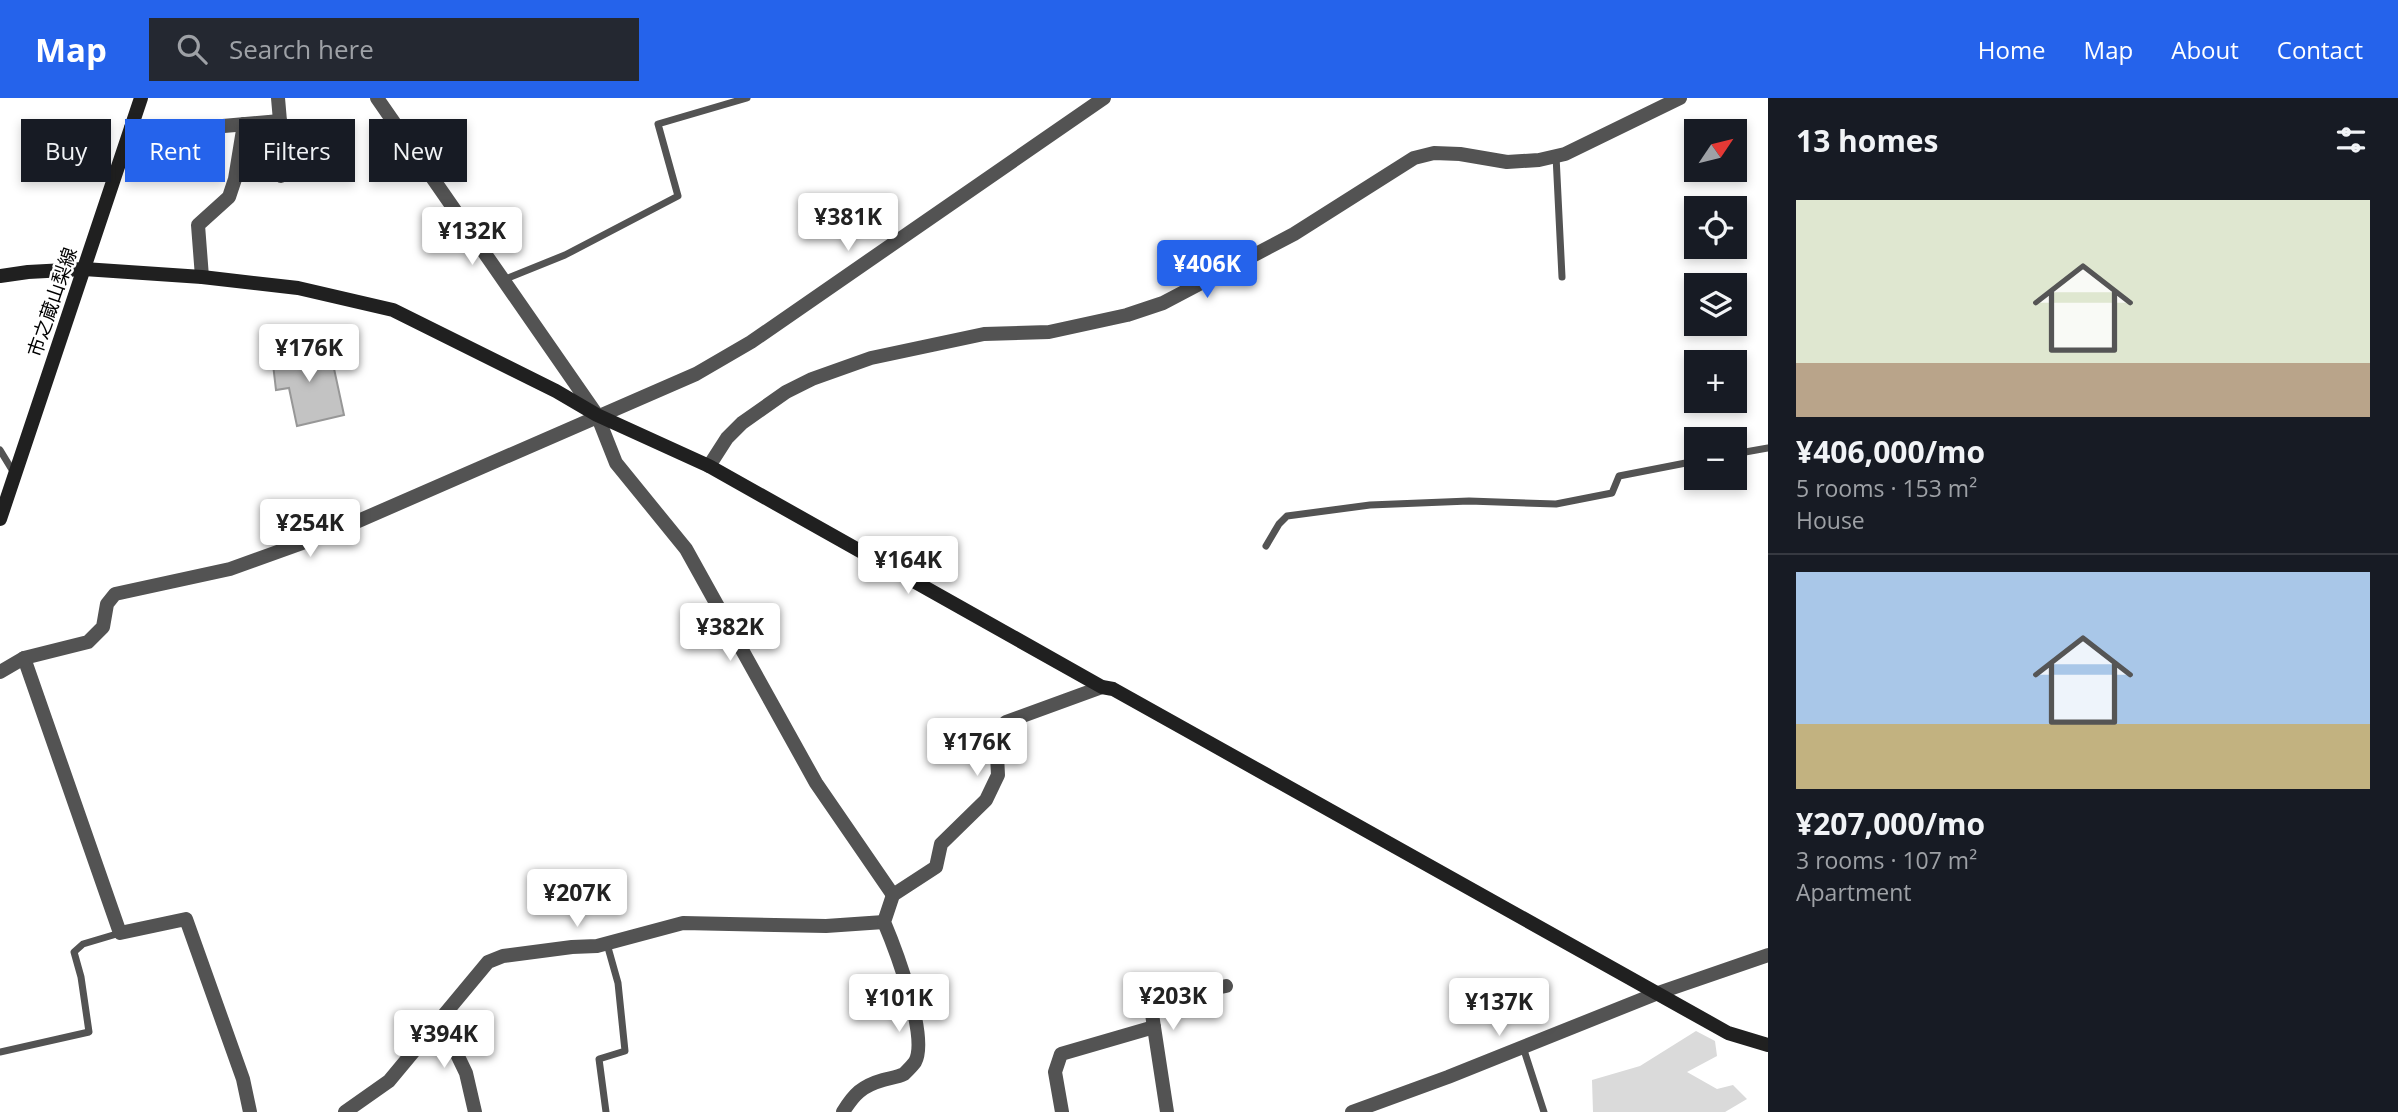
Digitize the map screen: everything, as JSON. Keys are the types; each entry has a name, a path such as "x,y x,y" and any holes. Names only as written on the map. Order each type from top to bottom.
{"street":[{"name":"市之蔵山梨線","path":"134,119 141,98"},
{"path":"278,98 280,119"},
{"path":"377,98 597,415 616,463 686,549 816,783 893,895"},
{"path":"0,672 24,658 88,642 103,627 107,604 116,594 230,569 333,531 696,374 751,342 1104,98"},
{"path":"709,466 727,438 742,423 786,392 812,379 871,358 984,334 1049,332 1127,315 1163,303 1294,234 1414,158 1447,153 1507,162 1539,160 1565,154 1661,102 1680,98"},
{"name":"市之蔵山梨線","path":"0,519 125,146"},
{"path":"202,277 198,225 229,197 239,154"},
{"path":"0,276 84,270 202,277 298,288 393,310 556,391 597,415 709,466 1728,1033 1768,1045"},
{"path":"24,658 120,933 186,919 243,1079 250,1112"},
{"path":"843,1112 856,1092 871,1083 903,1075 915,1062 919,1048 910,992 884,922 893,895 936,867 941,844 986,800 998,775 996,735 1006,722 1102,687"},
{"path":"345,1112 389,1081 488,962 503,956 607,944 683,923 826,926 884,922"},
{"path":"1352,1112 1658,993 1768,956"},
{"path":"1167,1112 1150,1001 1226,986"},
{"path":"440,1018 466,1073 475,1112"},
{"path":"1062,1112 1055,1072 1062,1054 1154,1027"}],"lane":[{"path":"502,280 565,255 678,196 658,124 747,98"},
{"path":"1556,156 1562,277"},
{"path":"1747,452 1768,448"},
{"path":"0,450 15,475"},
{"path":"1266,546 1287,516 1370,505 1469,501 1556,504 1612,493 1619,476 1684,463"},
{"path":"0,1052 89,1032 82,977 74,952 83,944 120,933"},
{"path":"606,1112 599,1059 625,1051 618,983 607,944"},
{"path":"1523,1047 1544,1112"}],"shaded area":[{"path":"1696,1031 1715,1041 1717,1056 1687,1072 1717,1089 1733,1085 1747,1099 1725,1112 1593,1112 1592,1080 1640,1066"}],"building":[{"path":"306,342 308,355 330,350 344,415 297,426 289,388 276,390 273,364 275,357 285,348"}]}
